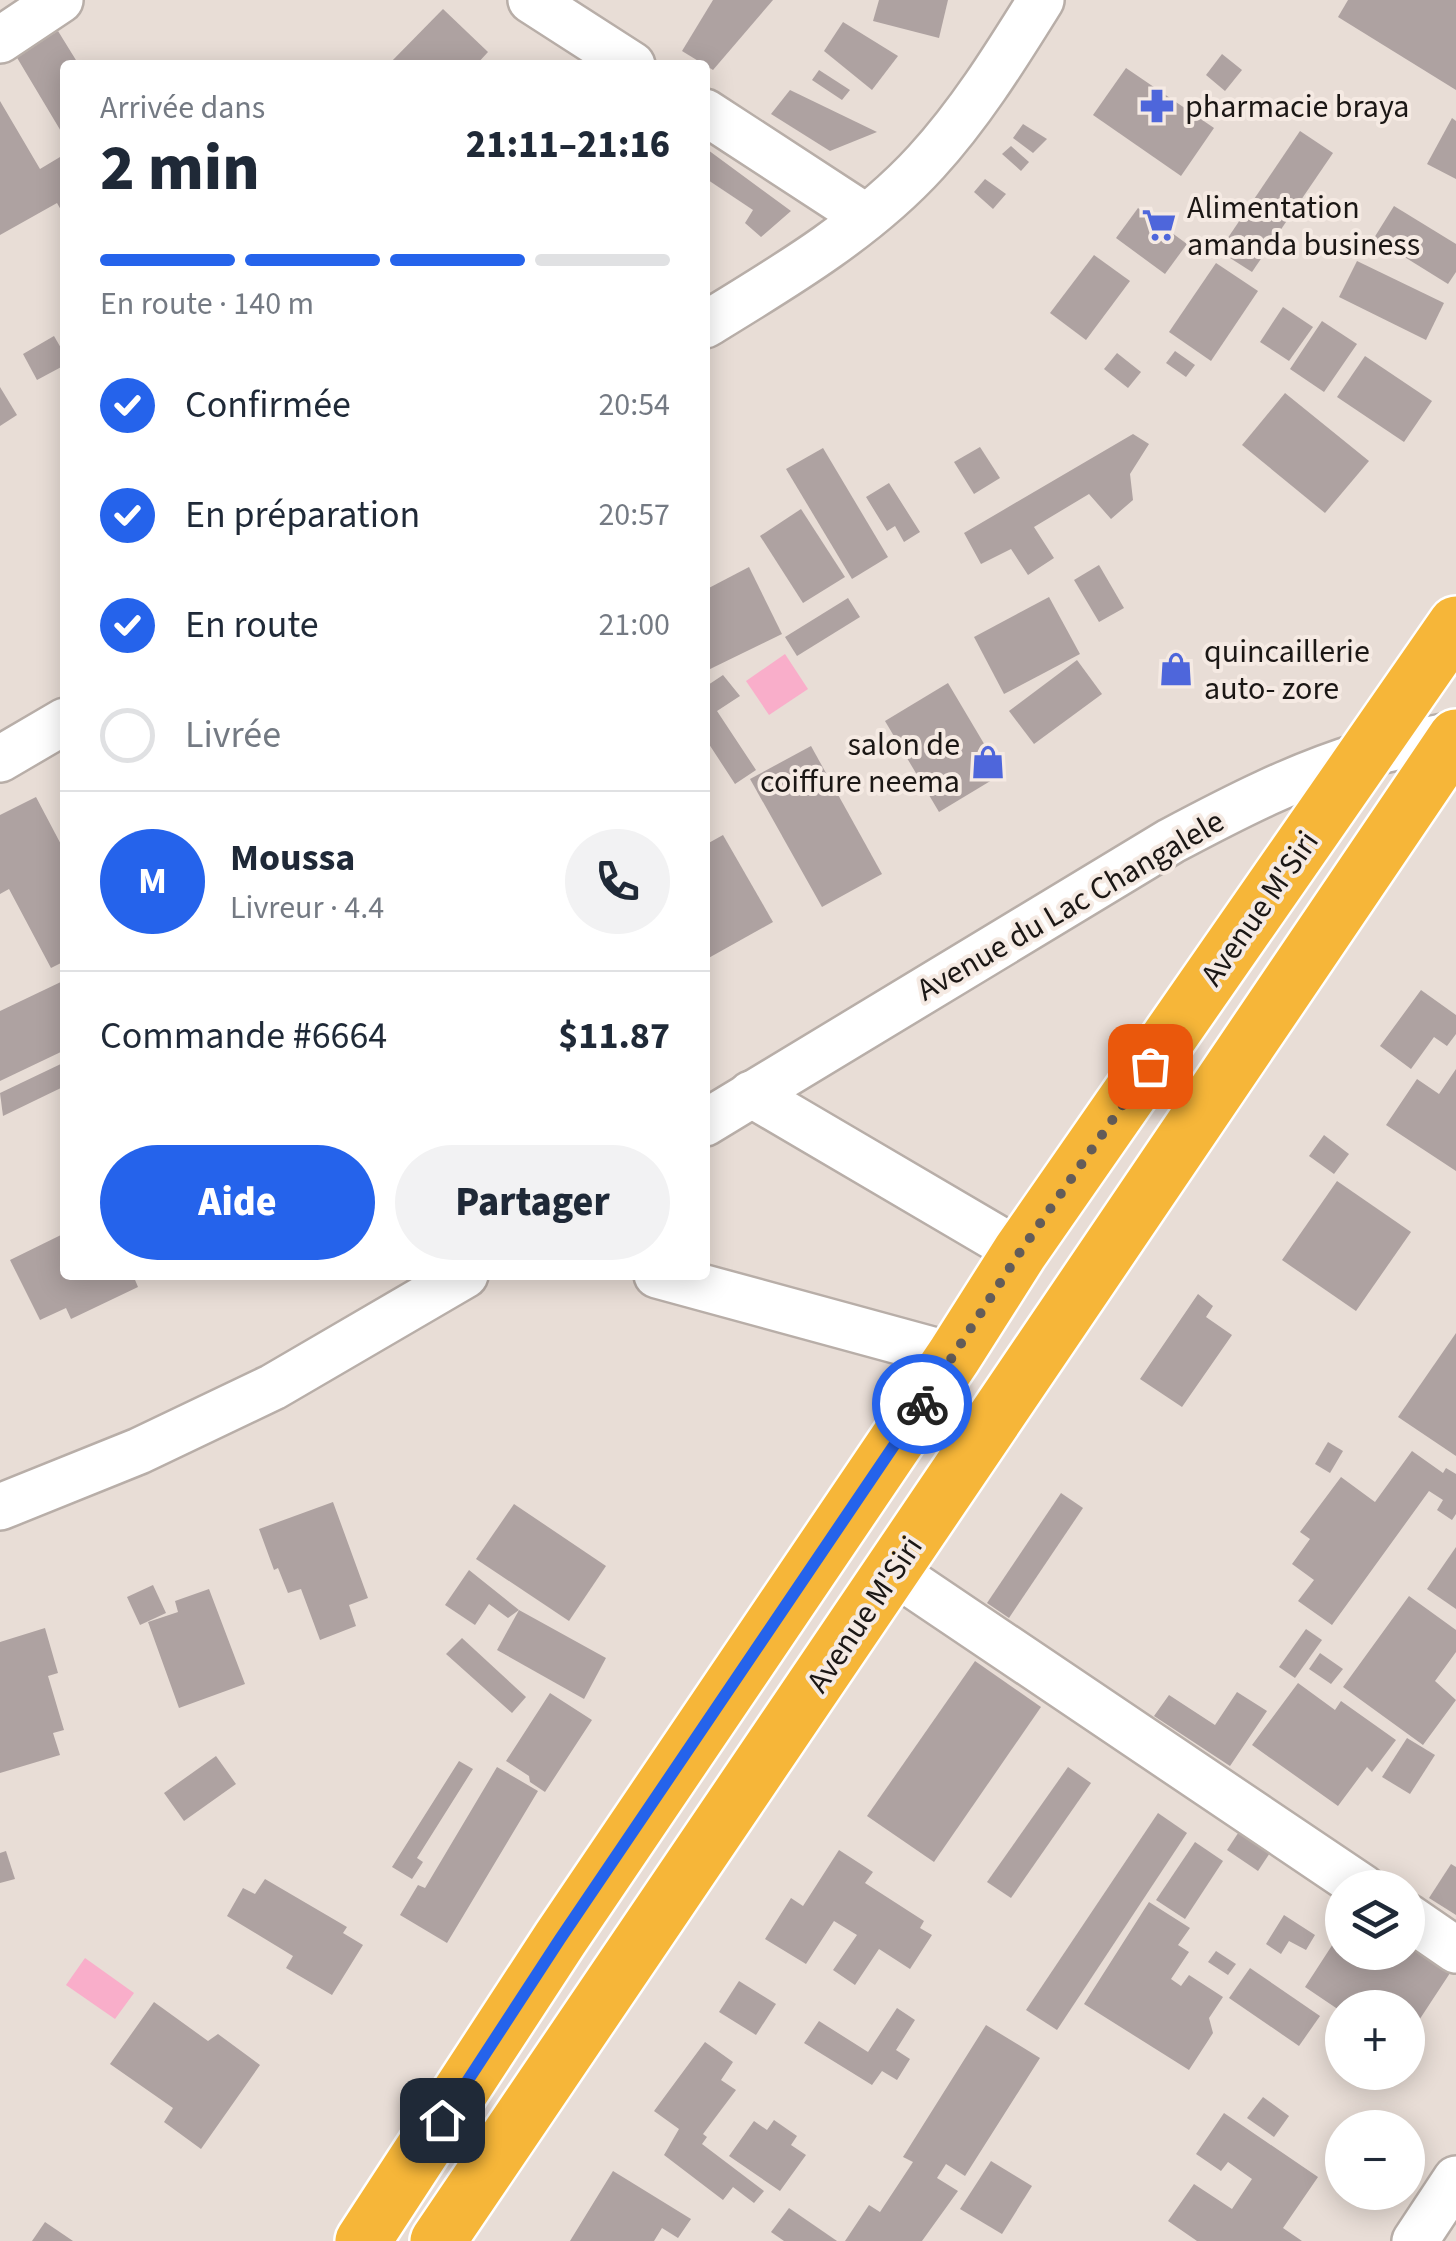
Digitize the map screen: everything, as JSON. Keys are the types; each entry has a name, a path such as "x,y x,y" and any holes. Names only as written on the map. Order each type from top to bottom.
{"highway":[{"name":"Avenue M'Siri","path":"363,2241 560,1939 954,1356 1020,1252 1456,624"},
{"name":"Avenue M'Siri","path":"438,2241 1456,736"}],"street":[{"path":"0,40 60,0"},
{"path":"532,0 624,60"},
{"path":"710,322 782,278 866,217 925,164 984,90 1041,0"},
{"path":"710,115 866,217"},
{"path":"0,759 60,724"},
{"name":"Avenue du Lac Changalele","path":"710,1121 1170,841 1244,803 1365,754 1456,736"},
{"path":"751,1094 1020,1252"},
{"path":"0,1507 139,1450 273,1387 456,1280"},
{"path":"675,1280 954,1356"},
{"path":"894,1572 1335,1870"},
{"path":"1425,1929 1456,1950"},
{"path":"1416,2241 1456,2178"}],"shaded area":[{"path":"785,654 808,689 769,715 746,681"},
{"path":"85,1958 134,1993 115,2019 66,1985"}],"building":[{"path":"713,0 773,0 713,70 710,60 697,60 682,51"},
{"path":"879,0 948,0 939,38 873,21"},
{"path":"1348,0 1456,0 1456,90 1338,17"},
{"path":"443,9 488,52 481,60 393,60"},
{"path":"843,22 898,56 872,90 824,51"},
{"path":"58,31 76,60 60,60 60,130 16,56"},
{"path":"1222,54 1242,70 1225,91 1206,75"},
{"path":"1126,68 1214,128 1181,176 1093,115"},
{"path":"819,70 850,90 842,100 812,80"},
{"path":"790,90 877,132 830,151 771,114"},
{"path":"0,101 40,169 60,157 60,208 57,203 0,235"},
{"path":"1452,118 1456,121 1456,179 1427,164"},
{"path":"1023,124 1047,139 1033,153 1013,138"},
{"path":"1300,131 1333,153 1252,272 1219,251"},
{"path":"1011,146 1029,162 1021,171 1002,154"},
{"path":"710,151 791,211 761,237 745,223 753,210 710,181"},
{"path":"985,179 1006,194 993,209 974,192"},
{"path":"1394,206 1456,244 1456,272 1448,284 1374,238"},
{"path":"1138,208 1187,244 1165,274 1116,238"},
{"path":"1094,255 1130,281 1086,340 1050,313"},
{"path":"1357,261 1444,303 1426,340 1339,297"},
{"path":"1216,263 1258,291 1211,361 1169,332"},
{"path":"1283,307 1313,327 1289,361 1260,342"},
{"path":"1322,321 1357,344 1324,392 1290,369"},
{"path":"54,336 60,346 60,368 37,380 23,354"},
{"path":"1175,351 1195,365 1186,377 1166,363"},
{"path":"1117,353 1141,372 1128,388 1104,369"},
{"path":"1365,356 1432,401 1404,442 1337,397"},
{"path":"0,387 17,415 0,426"},
{"path":"1285,393 1369,461 1325,513 1242,445"},
{"path":"1133,434 1149,444 1130,474 1133,500 1111,519 1089,494 1034,527 1054,558 1028,575 1011,549 981,564 964,533"},
{"path":"980,447 1000,478 974,494 954,462"},
{"path":"823,448 888,557 852,579 786,469"},
{"path":"889,483 920,532 904,542 895,526 887,531 866,497"},
{"path":"801,509 845,577 803,603 760,536"},
{"path":"1099,565 1124,608 1099,622 1074,580"},
{"path":"749,567 782,634 710,669 710,587"},
{"path":"1049,597 1080,654 1004,694 974,637"},
{"path":"848,598 860,617 797,656 785,637"},
{"path":"1077,660 1102,694 1034,744 1009,711"},
{"path":"723,675 740,696 717,711 756,770 735,784 710,746 710,684"},
{"path":"948,683 1002,774 939,812 885,721"},
{"path":"811,746 882,874 822,907 750,779"},
{"path":"36,797 60,843 60,964 51,968 9,889 0,894 0,815"},
{"path":"723,835 773,922 710,957 710,842"},
{"path":"60,982 60,1052 0,1081 0,1011"},
{"path":"1421,990 1456,1015 1456,1034 1447,1046 1434,1037 1411,1069 1380,1046"},
{"path":"60,1064 60,1088 3,1116 0,1093"},
{"path":"1456,1069 1456,1171 1386,1125 1417,1079 1439,1094"},
{"path":"1324,1135 1349,1154 1334,1174 1309,1156"},
{"path":"1337,1181 1411,1232 1356,1311 1282,1260"},
{"path":"60,1235 60,1280 135,1280 138,1287 71,1319 66,1308 40,1320 10,1260"},
{"path":"1198,1294 1213,1306 1206,1317 1232,1335 1182,1407 1140,1379"},
{"path":"1456,1333 1456,1456 1398,1417"},
{"path":"1328,1442 1343,1451 1330,1473 1315,1464"},
{"path":"1412,1451 1443,1473 1446,1468 1456,1474 1456,1514 1452,1520 1437,1510 1443,1500 1429,1491 1332,1625 1298,1601 1314,1580 1292,1564 1310,1539 1300,1532 1341,1477 1375,1502"},
{"path":"1061,1493 1083,1508 1009,1618 987,1603"},
{"path":"333,1502 368,1598 349,1605 356,1626 320,1640 301,1589 288,1593 278,1568 274,1570 259,1529"},
{"path":"514,1504 606,1566 569,1621 476,1559"},
{"path":"1456,1547 1456,1609 1427,1589"},
{"path":"469,1570 519,1610 508,1618 489,1604 475,1625 445,1605"},
{"path":"153,1585 166,1613 140,1625 127,1597"},
{"path":"209,1589 245,1684 179,1708 148,1622 178,1612 175,1601"},
{"path":"1409,1596 1456,1630 1456,1652 1435,1681 1456,1700 1423,1745 1343,1687"},
{"path":"519,1610 606,1658 584,1699 497,1650"},
{"path":"45,1628 58,1673 48,1676 64,1730 53,1733 60,1755 0,1773 0,1642"},
{"path":"1306,1629 1322,1640 1295,1678 1279,1667"},
{"path":"462,1638 526,1697 512,1713 446,1654"},
{"path":"1320,1653 1343,1669 1331,1684 1309,1669"},
{"path":"975,1661 1041,1707 934,1862 867,1816"},
{"path":"1298,1683 1335,1710 1341,1701 1396,1740 1372,1772 1367,1767 1338,1806 1252,1745"},
{"path":"1237,1692 1267,1711 1230,1766 1154,1716 1169,1695 1215,1725"},
{"path":"550,1693 592,1720 545,1792 506,1761"},
{"path":"1407,1738 1435,1755 1410,1794 1382,1777"},
{"path":"216,1756 236,1784 184,1821 164,1793"},
{"path":"459,1761 473,1769 417,1858 423,1862 412,1879 392,1867"},
{"path":"497,1767 538,1791 447,1943 400,1915 418,1885 425,1888"},
{"path":"1068,1767 1091,1783 1011,1898 987,1882"},
{"path":"1158,1813 1187,1833 1057,2030 1026,2010"},
{"path":"1246,1821 1277,1842 1258,1871 1227,1850"},
{"path":"1195,1842 1223,1861 1185,1919 1156,1900"},
{"path":"839,1850 873,1872 865,1883 924,1921 920,1928 932,1935 910,1969 879,1949 855,1985 833,1970 857,1935 834,1921 806,1964 765,1939 791,1898 803,1906"},
{"path":"6,1851 15,1879 0,1883 0,1853"},
{"path":"1451,1864 1456,1867 1456,1915 1429,1898"},
{"path":"265,1879 347,1927 343,1933 363,1945 332,1995 286,1968 293,1956 227,1916 243,1888 255,1894"},
{"path":"1149,1902 1190,1928 1178,1945 1189,1952 1171,1979 1181,1986 1189,1975 1223,1997 1209,2018 1213,2033 1189,2070 1084,2004"},
{"path":"1284,1915 1315,1935 1306,1950 1289,1941 1281,1954 1266,1944"},
{"path":"1216,1951 1236,1964 1228,1975 1208,1962"},
{"path":"1425,1953 1452,1970 1425,2011 1425,1990 1325,1990 1325,2001 1305,1987 1325,1956 1325,1970 1425,1970"},
{"path":"1250,1968 1320,2016 1299,2046 1229,1998"},
{"path":"739,1981 776,2004 756,2035 719,2012"},
{"path":"154,2002 208,2041 218,2034 260,2065 201,2149 164,2122 173,2108 110,2064"},
{"path":"897,2008 915,2020 896,2050 910,2059 897,2080 882,2071 872,2085 804,2043 819,2021 868,2052"},
{"path":"986,2025 1040,2058 965,2176 946,2164 937,2178 958,2191 922,2241 845,2241 869,2205 880,2212 913,2162 903,2157"},
{"path":"705,2042 733,2062 721,2080 736,2090 703,2134 707,2137 702,2144 764,2191 754,2203 733,2187 723,2200 664,2155 679,2129 654,2111"},
{"path":"1263,2097 1289,2116 1274,2137 1247,2118"},
{"path":"1224,2113 1318,2177 1283,2228 1302,2241 1197,2241 1168,2221 1194,2184 1232,2209 1252,2179 1228,2162 1221,2171 1196,2154"},
{"path":"774,2120 797,2136 791,2145 806,2155 780,2191 729,2156 754,2121 767,2130"},
{"path":"991,2161 1032,2186 1002,2234 960,2209"},
{"path":"613,2171 691,2219 678,2238 662,2228 654,2241 570,2241"},
{"path":"789,2208 837,2241 784,2241 771,2232"},
{"path":"45,2222 73,2241 32,2241"}],"way so far":[{"path":"922,1404 1020,1252 1150,1066"}],"place":[{"name":"pharmacie braya","path":"1157,106"},
{"name":"Alimentation amanda business","path":"1159,225"},
{"name":"quincaillerie auto- zore","path":"1176,669"},
{"name":"salon de coiffure neema","path":"988,762"}],"route":[{"path":"442,2120 922,1404"}]}
